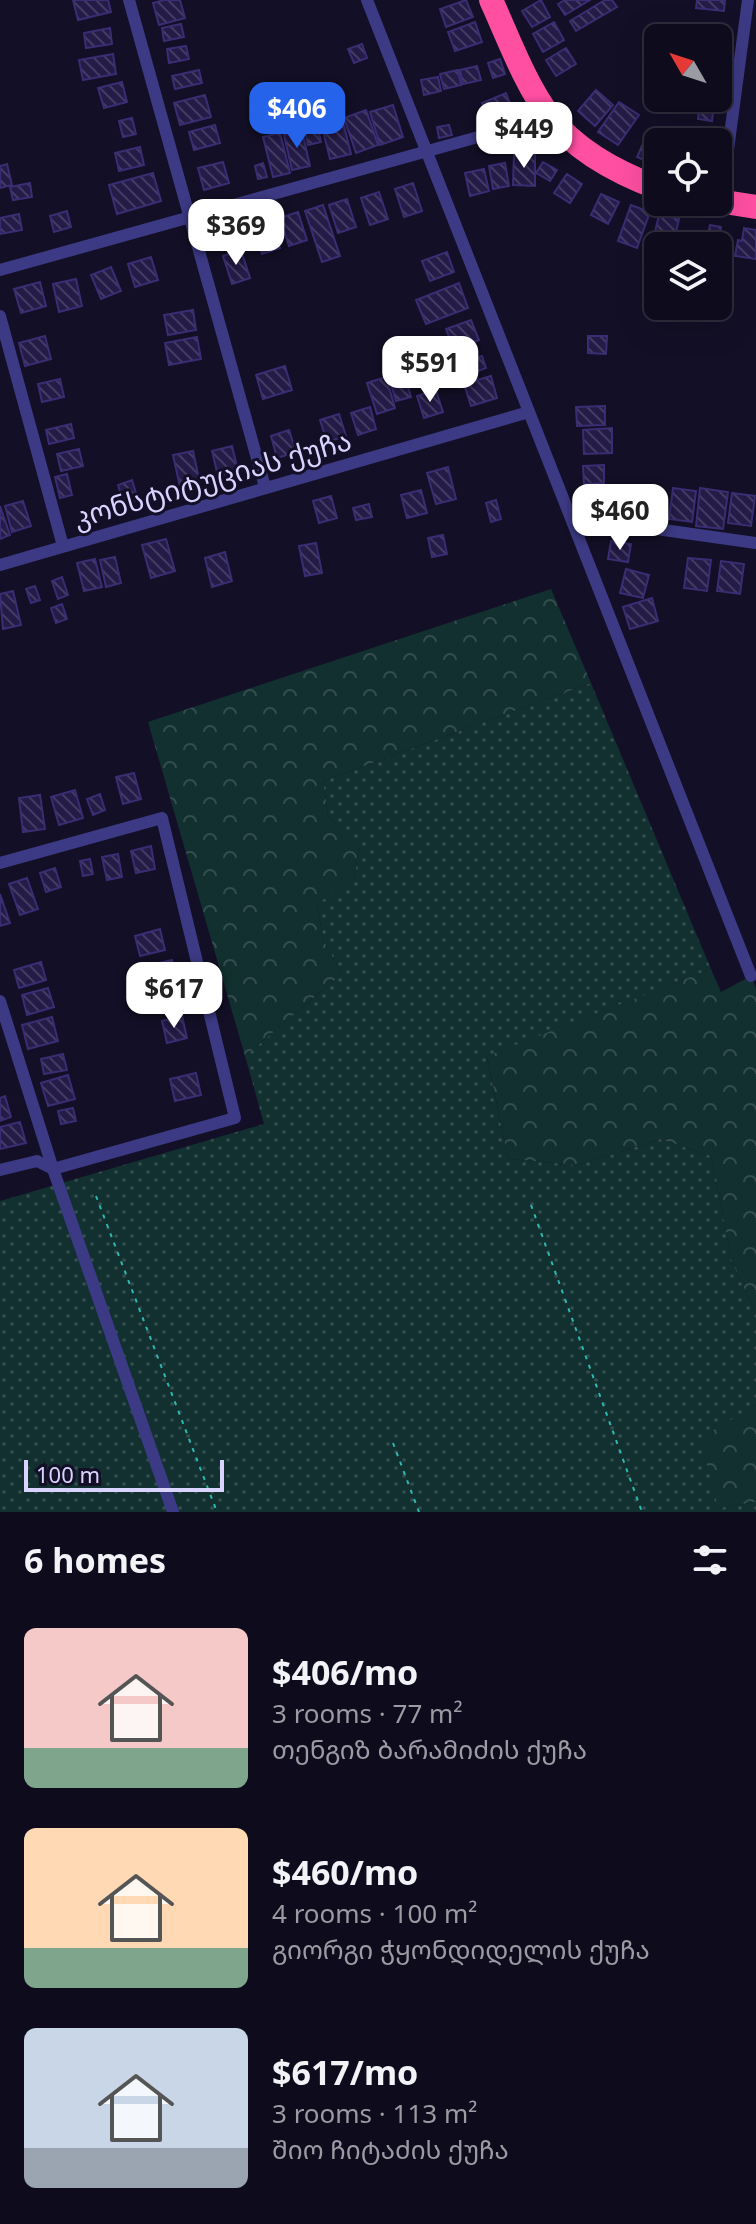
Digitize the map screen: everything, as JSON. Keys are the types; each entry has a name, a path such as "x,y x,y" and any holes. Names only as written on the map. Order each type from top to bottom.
{"highway":[{"path":"491,0 550,117 596,159 644,183"},
{"path":"732,204 756,207"}],"street":[{"path":"129,0 265,487"},
{"path":"367,0 751,976"},
{"path":"730,128 748,0"},
{"path":"0,270 550,117"},
{"path":"0,316 63,546"},
{"name":"კონსტიტუციას ქუჩა","path":"0,565 529,412"},
{"path":"572,517 756,543"},
{"path":"0,863 162,818 235,1118 53,1169 37,1161 0,1170"},
{"path":"0,1001 53,1169 173,1512"}],"path":[{"path":"96,1196 217,1512"},
{"path":"531,1205 642,1512"},
{"path":"393,1443 419,1512"}],"green space":[{"path":"551,589 591,683 323,781 328,816 359,846 354,879 317,904 323,940 342,974 245,1056 148,722"},
{"path":"591,683 711,969 487,1057 508,1159 579,1165 660,1139 711,1156 732,1262 756,1314 756,1405 747,1411 718,1508 756,1502 756,1512 0,1512 0,1201 264,1124 245,1056 342,974 323,940 317,903 354,879 359,847 328,816 323,781"},
{"path":"711,969 721,992 751,976 756,989 756,1314 732,1262 711,1156 660,1139 579,1165 508,1159 487,1056"},
{"path":"756,1405 756,1502 718,1508 700,1438"}],"building":[{"path":"73,0 108,0 111,12 78,20"},
{"path":"180,0 185,18 159,25 153,3"},
{"path":"466,0 473,17 446,27 440,9"},
{"path":"541,0 550,17 532,27 522,11"},
{"path":"565,0 590,0 565,15 558,4"},
{"path":"605,0 612,0 617,7 576,31 570,21"},
{"path":"697,0 725,0 724,11 696,8"},
{"path":"475,22 482,42 455,51 448,32"},
{"path":"554,22 564,40 543,52 533,34"},
{"path":"181,24 184,37 164,41 162,28"},
{"path":"110,28 112,44 86,48 84,33"},
{"path":"362,44 367,58 354,63 348,49"},
{"path":"186,46 189,59 169,63 167,49"},
{"path":"566,48 576,64 556,76 546,60"},
{"path":"113,54 116,74 83,80 79,60"},
{"path":"500,59 505,74 493,78 488,63"},
{"path":"477,66 481,80 463,84 460,70"},
{"path":"199,70 202,83 175,89 172,76"},
{"path":"458,70 461,85 444,89 440,74"},
{"path":"438,77 441,91 424,95 421,80"},
{"path":"122,82 127,102 104,108 98,88"},
{"path":"596,90 613,105 595,126 578,111"},
{"path":"506,93 514,114 490,124 482,103"},
{"path":"205,95 211,117 180,125 174,103"},
{"path":"619,102 639,115 618,145 598,132"},
{"path":"393,105 403,137 380,145 370,112"},
{"path":"366,110 378,145 356,153 344,118"},
{"path":"699,112 713,112 712,121 698,119"},
{"path":"132,118 136,134 123,137 119,121"},
{"path":"342,118 351,154 330,159 321,123"},
{"path":"215,125 220,143 194,150 189,132"},
{"path":"449,125 452,135 439,138 437,127"},
{"path":"318,128 321,142 308,145 305,131"},
{"path":"302,131 310,166 292,170 284,135"},
{"path":"280,133 290,173 273,177 263,137"},
{"path":"644,142 644,160 637,157"},
{"path":"140,147 144,165 119,171 115,153"},
{"path":"514,153 535,154 535,186 513,185"},
{"path":"223,162 229,183 204,190 198,168"},
{"path":"543,162 557,170 550,181 536,173"},
{"path":"263,163 267,177 258,179 255,166"},
{"path":"505,163 509,186 493,189 489,166"},
{"path":"7,164 12,185 0,188 0,166"},
{"path":"484,169 489,191 470,196 465,173"},
{"path":"153,173 161,201 117,214 109,185"},
{"path":"567,174 582,184 570,203 554,193"},
{"path":"30,183 32,197 13,200 10,187"},
{"path":"413,183 422,211 404,217 395,189"},
{"path":"379,192 388,219 370,225 361,198"},
{"path":"601,194 619,202 608,224 591,215"},
{"path":"347,199 356,227 338,233 329,205"},
{"path":"323,205 340,256 322,262 305,211"},
{"path":"631,205 644,210 644,216 649,216 637,248 618,241"},
{"path":"67,211 71,227 54,232 50,216"},
{"path":"298,212 307,240 289,246 280,218"},
{"path":"19,214 22,230 0,234 0,218"},
{"path":"659,216 679,219 676,232 655,232"},
{"path":"271,221 280,248 262,254 253,227"},
{"path":"710,225 721,227 720,232 708,232"},
{"path":"744,228 756,230 756,259 735,256"},
{"path":"241,250 250,278 232,284 223,256"},
{"path":"447,252 454,272 430,281 422,261"},
{"path":"151,257 158,280 135,287 128,264"},
{"path":"111,267 121,291 101,299 91,275"},
{"path":"76,279 82,306 59,312 53,284"},
{"path":"40,282 46,306 21,313 14,289"},
{"path":"459,283 468,308 426,324 416,300"},
{"path":"193,310 196,330 168,335 164,315"},
{"path":"471,320 479,340 454,350 446,329"},
{"path":"45,336 51,359 25,366 19,343"},
{"path":"588,336 607,336 606,354 588,353"},
{"path":"197,337 201,359 169,365 165,343"},
{"path":"482,356 486,368 476,372 472,359"},
{"path":"285,366 292,390 263,399 256,375"},
{"path":"402,366 411,397 396,401 387,371"},
{"path":"491,376 497,398 471,406 464,384"},
{"path":"386,377 395,408 377,414 367,383"},
{"path":"60,379 64,397 42,402 38,384"},
{"path":"436,390 443,412 424,418 417,396"},
{"path":"605,406 605,425 577,426 576,407"},
{"path":"370,407 376,429 358,435 351,413"},
{"path":"339,414 346,436 327,442 320,420"},
{"path":"71,424 74,438 49,444 46,430"},
{"path":"612,428 612,453 584,454 583,430"},
{"path":"289,430 296,452 277,458 271,436"},
{"path":"232,446 238,471 218,476 212,451"},
{"path":"79,449 83,466 61,471 57,454"},
{"path":"193,451 200,483 180,487 173,455"},
{"path":"604,465 604,483 584,484 583,466"},
{"path":"448,467 456,499 436,504 427,473"},
{"path":"67,474 72,495 60,498 55,477"},
{"path":"132,480 138,500 124,505 118,485"},
{"path":"673,488 696,491 692,522 669,519"},
{"path":"700,488 728,492 723,529 696,526"},
{"path":"421,490 427,513 407,518 401,495"},
{"path":"623,491 624,517 588,518 588,493"},
{"path":"732,493 755,496 751,526 728,523"},
{"path":"331,496 337,518 319,523 313,501"},
{"path":"496,500 501,519 491,522 486,503"},
{"path":"23,501 31,526 12,532 5,506"},
{"path":"369,504 372,517 356,520 353,508"},
{"path":"0,506 10,535 0,539"},
{"path":"443,535 447,554 432,557 428,538"},
{"path":"166,539 175,571 151,578 142,545"},
{"path":"611,541 631,544 628,562 608,559"},
{"path":"316,543 322,573 305,576 299,546"},
{"path":"225,552 232,581 212,587 205,558"},
{"path":"115,557 121,583 106,587 100,560"},
{"path":"688,558 711,560 707,591 684,588"},
{"path":"95,559 102,587 84,591 77,563"},
{"path":"721,561 744,564 740,594 717,591"},
{"path":"626,569 649,575 643,598 620,593"},
{"path":"62,577 68,595 58,599 52,581"},
{"path":"35,586 40,600 31,603 26,589"},
{"path":"13,591 21,625 3,629 0,594"},
{"path":"652,598 658,621 630,629 623,607"},
{"path":"62,604 67,619 56,623 51,608"},
{"path":"134,773 141,799 123,804 116,777"},
{"path":"75,790 83,818 59,825 51,797"},
{"path":"100,794 105,810 93,815 87,799"},
{"path":"40,795 45,829 23,832 19,798"},
{"path":"151,846 155,869 136,873 131,851"},
{"path":"118,854 122,877 107,880 102,857"},
{"path":"90,859 93,874 83,876 80,861"},
{"path":"55,868 61,887 46,892 40,873"},
{"path":"27,878 38,909 20,915 9,884"},
{"path":"0,894 10,923 0,926"},
{"path":"160,929 165,950 140,956 135,936"},
{"path":"172,960 175,979 149,984 146,966"},
{"path":"41,962 46,980 19,988 14,970"},
{"path":"173,986 179,1007 158,1013 152,991"},
{"path":"48,988 54,1007 27,1015 22,995"},
{"path":"182,1016 187,1038 167,1043 162,1021"},
{"path":"52,1017 58,1041 28,1049 22,1025"},
{"path":"63,1054 67,1070 44,1074 41,1059"},
{"path":"196,1073 201,1095 175,1101 170,1079"},
{"path":"68,1075 75,1099 48,1106 41,1083"},
{"path":"5,1096 11,1117 0,1121 0,1098"},
{"path":"73,1108 76,1121 61,1124 58,1111"},
{"path":"20,1122 26,1143 0,1149 0,1127"}]}
